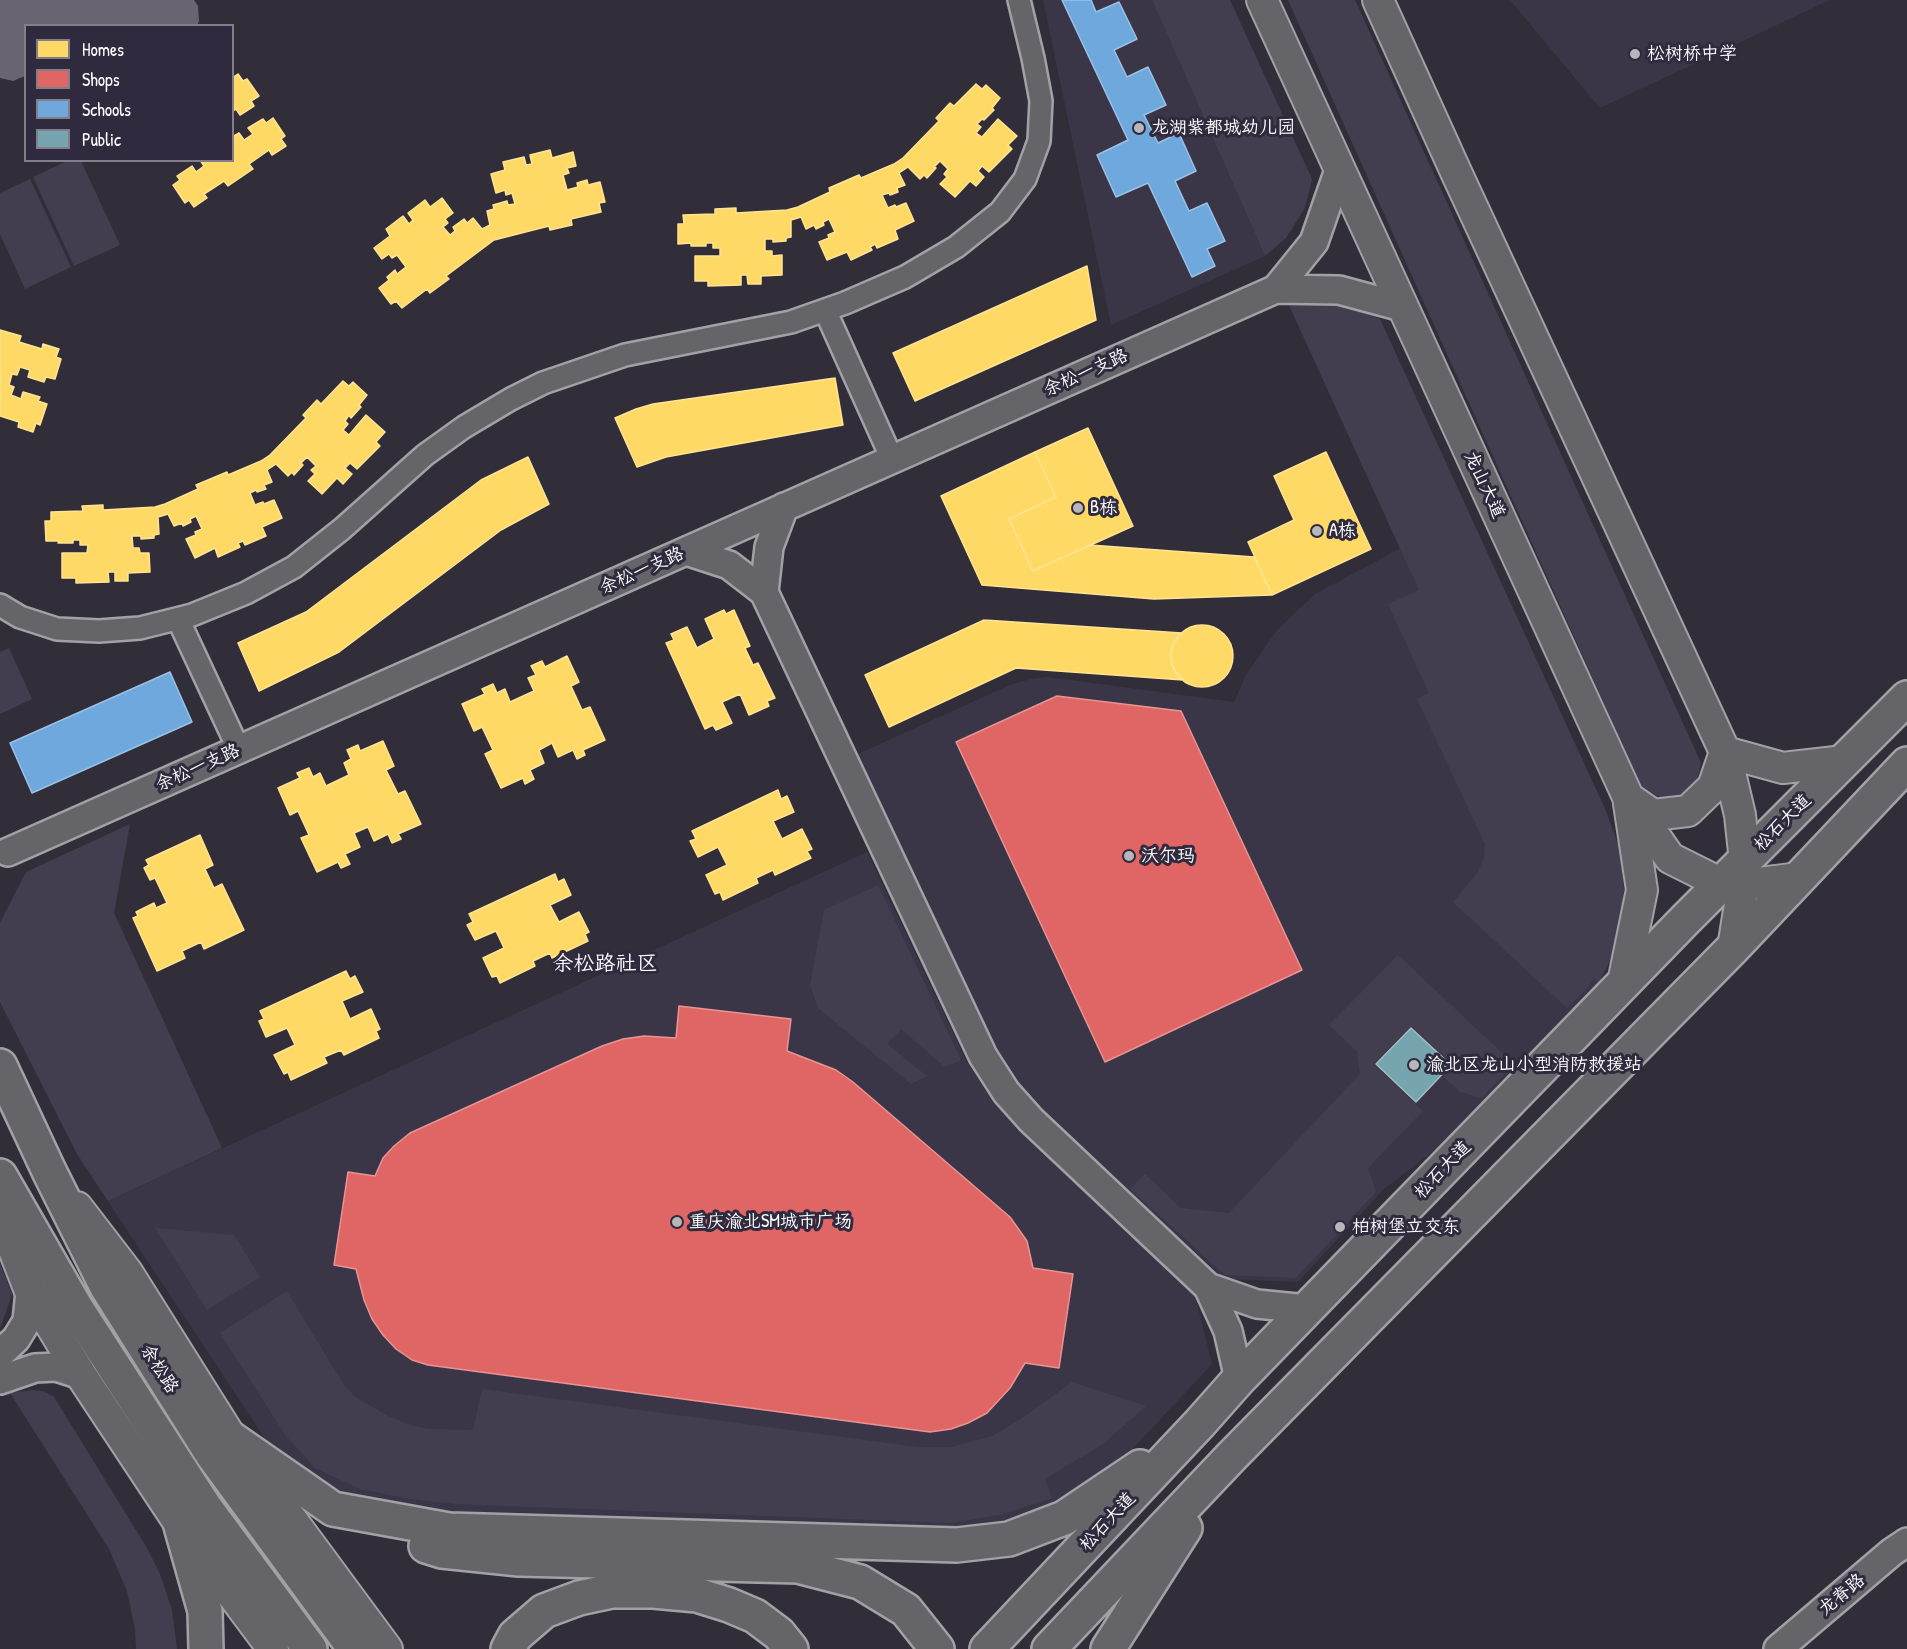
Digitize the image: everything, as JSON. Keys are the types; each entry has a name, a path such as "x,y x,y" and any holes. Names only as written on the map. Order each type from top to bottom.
{"highway":[{"name":"松石大道","path":"987,1649 1200,1424 1239,1379 1623,983 1737,877 1907,698"},
{"path":"1049,1649 1232,1456 1733,948 1907,764"},
{"name":"余松路","path":"0,1066 106,1287 206,1444 355,1649"},
{"name":"余松路","path":"0,1176 76,1308 204,1506 310,1649"},
{"path":"333,1509 449,1530 957,1545 1009,1539 1064,1518 1119,1483 1200,1424"},
{"path":"232,1439 333,1509 376,1531 442,1551 519,1559 798,1566 860,1582 906,1610 937,1649"},
{"path":"1108,1649 1232,1456"},
{"path":"181,1526 205,1611 206,1649"},
{"path":"1093,1649 1169,1552"},
{"path":"508,1649 515,1636 544,1611 579,1598 612,1591 653,1591 697,1595 729,1605 755,1616 778,1634 791,1649"},
{"path":"962,1649 1025,1610"}],"main road":[{"name":"龙山大道","path":"1262,0 1628,797 1642,890 1623,983"},
{"path":"1378,0 1725,752 1740,815 1733,948"},
{"path":"1725,752 1783,768 1844,762"},
{"path":"1628,797 1653,815 1688,811 1713,787 1725,752"},
{"path":"1628,797 1670,858 1737,877 1799,878"},
{"path":"49,1171 127,1272 232,1439 387,1649"},
{"path":"0,1214 30,1291 81,1375 181,1526 273,1649"}],"street":[{"path":"0,605 20,617 57,629 99,631 140,628 192,615 246,593 294,567 342,529 425,455 464,427 543,383 625,355 791,322 905,277 956,248 1000,212 1025,179 1038,141 1041,101 1018,0"},
{"path":"1276,289 1314,242 1339,170"},
{"path":"1276,289 1339,290 1402,307"},
{"name":"余松一支路","path":"3,856 1276,289"},
{"path":"825,310 892,459"},
{"path":"765,592 769,548 784,507"},
{"path":"686,551 729,566 765,592 983,1056 1006,1092 1031,1120 1208,1287 1228,1331 1239,1379"},
{"path":"178,618 238,750"},
{"path":"1208,1287 1257,1304 1307,1309"},
{"path":"0,1354 16,1340 27,1321 30,1291"},
{"path":"0,1380 35,1368 56,1367 81,1375"},
{"name":"龙脊路","path":"1778,1649 1892,1552 1907,1542"}],"shaded area":[{"path":"0,0 194,0 198,6 198,24 24,24 24,76 13,81 0,78"},
{"name":"龙湖紫都城幼儿园","path":"1043,0 1152,0 1265,256 1111,325"},
{"path":"1152,0 1230,0 1312,179 1305,208 1286,238 1265,256"},
{"path":"1288,0 1355,0 1701,763 1695,788 1666,801 1642,788"},
{"name":"松树桥中学","path":"1510,0 1830,0 1600,108"},
{"path":"65,162 81,162 120,245 74,266 33,177"},
{"path":"30,179 71,267 25,289 0,234 0,193"},
{"path":"1321,302 1355,309 1380,319 1606,811 1620,850 1624,889 1621,927 1612,957 1598,984 1594,978 1567,1008 1453,902 1478,872 1484,858 1485,844 1417,699 1429,693 1388,604 1419,590 1288,303"},
{"path":"1401,548 1598,984 1453,1136 1384,1189 1298,1282 1225,1279 1047,1117 1016,1081 993,1040 858,754 1012,684 1031,679 1048,677 1234,702 1246,675 1277,630 1315,594"},
{"path":"9,648 32,699 0,714 0,652"},
{"path":"130,824 114,913 222,1148 108,1201 77,1154 0,1002 0,923 26,872"},
{"name":"重庆渝北SM城市广场","path":"867,852 968,1064 993,1101 1024,1135 1195,1295 1212,1364 1112,1471 1058,1503 1008,1520 952,1530 455,1516 351,1496 312,1475 269,1445 108,1201"},
{"path":"878,885 961,1060 945,1067 901,1029 887,1044 927,1076 911,1084 818,1008 810,985 824,910"},
{"path":"1398,955 1514,1064 1482,1098 1460,1092 1443,1076 1453,1065 1411,1026 1374,1064 1423,1111 1368,1168 1376,1192 1296,1278 1225,1275 1130,1189 1145,1174 1181,1208 1229,1213 1360,1074 1357,1052 1329,1025"},
{"path":"155,1228 234,1235 260,1277 207,1310"},
{"path":"0,1263 12,1294 0,1329"},
{"path":"287,1291 345,1387 357,1398 388,1416 410,1425 431,1429 473,1430 482,1389 918,1447 951,1447 992,1436 1024,1417 1072,1382 1146,1406 1103,1444 1045,1479 1052,1498 1000,1515 950,1523 456,1504 409,1499 360,1489 315,1468 286,1436 220,1333"},
{"path":"43,1391 54,1397 147,1548 160,1574 172,1610 177,1649 136,1649 135,1629 127,1591 109,1549 10,1393"}],"building: Homes":[{"path":"238,74 243,81 247,79 259,96 251,101 254,106 240,115 236,109 234,110 234,77"},
{"path":"976,84 982,89 986,85 1000,98 992,108 994,110 977,124 981,127 976,133 982,137 998,119 1017,136 1008,145 1012,149 989,172 982,166 978,171 984,177 976,186 970,181 955,197 940,184 947,177 944,174 948,169 940,161 927,178 924,175 920,179 908,167 899,173 905,185 897,188 898,192 882,195 888,208 906,203 914,221 895,230 898,239 877,248 875,244 870,247 872,250 851,260 847,252 827,260 819,242 829,238 828,235 835,232 829,219 816,229 814,225 806,229 801,217 791,220 791,237 786,238 786,241 773,242 773,239 765,239 765,251 772,251 772,256 782,255 782,275 761,276 761,284 748,284 747,275 741,275 741,285 708,286 708,281 695,281 695,256 720,256 720,248 713,248 713,243 706,243 706,246 691,246 691,243 678,244 678,224 684,224 683,215 715,214 715,209 736,208 736,213 787,210 798,207 830,192 829,188 859,175 861,178 903,158 939,121 936,118 950,103 954,106"},
{"path":"273,118 285,136 281,139 286,146 272,155 269,150 249,164 253,169 228,186 224,181 204,194 207,198 194,207 189,200 185,203 173,185 180,180 177,176 192,166 196,172 204,166 201,162 234,162 234,136 239,133 244,140 253,134 248,128 263,119 266,123"},
{"path":"550,150 552,158 573,152 576,166 567,168 569,173 563,175 567,190 578,187 577,183 587,180 588,185 600,182 605,202 599,203 601,212 571,219 572,225 550,230 549,226 494,240 446,276 449,279 430,293 427,289 402,308 396,301 391,304 379,288 389,280 387,277 395,270 397,274 406,267 397,255 392,258 389,254 382,259 374,248 390,236 386,229 403,216 409,224 413,220 408,213 425,200 430,207 442,198 453,213 445,219 448,223 443,227 450,235 455,231 453,227 464,219 467,223 473,218 482,229 490,225 487,211 494,209 493,205 507,201 508,205 515,204 512,193 506,195 505,190 496,193 491,174 505,170 503,162 524,157 526,165 532,164 530,155"},
{"path":"1087,266 1096,320 915,401 893,353"},
{"path":"0,330 21,336 19,342 42,349 43,344 59,349 56,357 61,359 55,379 46,377 44,382 28,377 30,370 20,367 17,375 12,374 9,385 14,387 11,395 21,399 23,392 40,397 38,401 47,404 40,425 36,423 33,432 18,427 19,422 0,416"},
{"path":"835,378 843,425 666,457 637,467 615,418 653,404"},
{"path":"343,381 349,386 353,382 367,395 359,405 361,407 351,418 349,415 345,421 348,424 343,430 349,435 366,415 385,432 376,442 380,446 357,469 350,463 345,468 352,474 343,484 337,478 322,494 308,481 315,474 311,470 316,466 307,457 294,475 292,472 288,476 276,464 267,470 272,482 264,485 266,489 250,493 255,505 274,500 282,518 262,527 266,536 245,545 243,541 238,543 240,547 218,557 215,548 195,558 186,539 196,535 195,532 202,529 196,516 183,526 182,523 174,526 168,514 158,517 159,534 154,535 154,538 141,539 141,536 132,536 133,548 139,548 140,553 149,553 150,572 128,573 128,581 115,581 115,572 108,572 109,582 76,583 76,578 62,578 62,553 87,553 88,545 80,545 80,540 73,540 73,543 46,541 45,521 51,521 51,512 83,511 82,506 103,505 103,510 155,507 198,489 196,485 261,461 270,455 306,418 303,415 317,400 321,404"},
{"name":"B栋","path":"1088,428 1133,526 1033,571 1009,519 1056,497 1035,452"},
{"path":"1035,452 1056,497 1009,519 1033,571 1090,545 1254,557 1272,595 1154,599 982,585 941,496"},
{"name":"A栋","path":"1326,452 1371,549 1272,595 1248,542 1294,520 1274,476"},
{"path":"528,457 549,504 501,530 339,652 259,691 238,643 306,612 481,480"},
{"path":"724,610 726,614 734,610 750,646 745,648 753,665 758,663 775,698 767,701 769,706 749,715 740,694 722,702 732,723 716,730 713,725 705,729 666,643 674,640 671,634 687,627 697,648 714,639 705,619"},
{"path":"984,620 1182,633 1174,643 1171,653 1176,672 1183,680 1016,668 889,727 865,675"},
{"path":"1202,625 1214,627 1224,634 1231,644 1233,656 1231,668 1224,678 1214,685 1202,687 1190,685 1180,678 1173,668 1171,656 1173,644 1180,634 1190,627"},
{"path":"567,656 579,682 571,686 582,710 590,707 605,740 583,750 585,755 577,759 573,750 558,757 552,743 539,750 544,763 530,770 534,779 525,784 523,778 501,788 485,754 493,750 482,727 474,731 462,704 485,694 482,689 493,684 497,693 505,689 510,702 534,691 528,678 536,675 531,666 542,661 545,667"},
{"path":"383,741 394,766 386,770 398,794 405,791 421,824 398,834 401,839 392,843 388,834 374,841 368,827 354,833 360,847 345,854 350,864 341,868 338,862 317,872 301,838 309,835 298,811 290,815 278,788 300,778 297,773 309,768 313,777 320,773 326,786 349,775 344,763 351,759 347,750 358,745 360,751"},
{"path":"778,790 781,799 787,796 794,812 773,821 782,839 802,829 812,849 807,851 811,858 775,875 773,870 756,878 758,883 723,900 720,892 715,894 706,875 727,865 718,847 698,857 690,841 696,839 692,831"},
{"path":"200,835 213,865 205,869 214,888 222,884 244,930 204,949 201,942 182,951 185,958 157,971 133,918 138,916 136,912 154,903 156,908 167,903 155,878 150,880 144,868 149,865 146,860"},
{"path":"555,874 558,882 564,879 571,895 550,905 559,922 579,912 589,932 585,934 588,941 552,958 550,953 533,961 535,966 500,983 497,976 492,977 483,958 504,948 496,931 475,940 467,925 473,922 469,914"},
{"path":"346,971 350,979 355,976 363,992 342,1001 350,1019 371,1009 380,1029 376,1031 379,1038 344,1055 341,1050 324,1057 327,1063 291,1080 288,1072 284,1074 274,1055 295,1045 287,1028 266,1037 259,1021 264,1019 260,1011"}],"building: Shops":[{"name":"沃尔玛","path":"1057,696 1181,711 1302,970 1105,1062 956,742"},
{"name":"重庆渝北SM城市广场","path":"679,1006 791,1019 787,1051 836,1070 853,1082 1010,1217 1027,1241 1033,1268 1073,1274 1059,1368 1025,1363 1010,1388 987,1413 951,1429 930,1432 428,1365 412,1360 396,1349 372,1319 364,1300 356,1269 334,1265 348,1172 375,1176 383,1158 410,1133 602,1046 623,1039 644,1036 676,1038"}],"building: Schools":[{"path":"1062,0 1091,0 1096,12 1119,2 1137,39 1114,50 1127,77 1148,67 1166,105 1144,115 1158,143 1179,133 1196,171 1175,181 1189,211 1207,203 1225,241 1207,249 1215,266 1192,277 1148,183 1116,197 1097,155 1128,140"},
{"path":"170,672 192,722 32,793 10,743"}],"building: Public":[{"name":"渝北区龙山小型消防救援站","path":"1411,1028 1451,1065 1416,1102 1376,1064"}],"place":[{"name":"松树桥中学","path":"1635,54"},
{"name":"龙湖紫都城幼儿园","path":"1139,128"},
{"name":"B栋","path":"1078,508"},
{"name":"A栋","path":"1317,531"},
{"name":"沃尔玛","path":"1129,856"},
{"name":"渝北区龙山小型消防救援站","path":"1414,1065"},
{"name":"重庆渝北SM城市广场","path":"677,1222"},
{"name":"柏树堡立交东","path":"1340,1227"}],"district":[{"name":"余松路社区","path":"605,964"}]}
